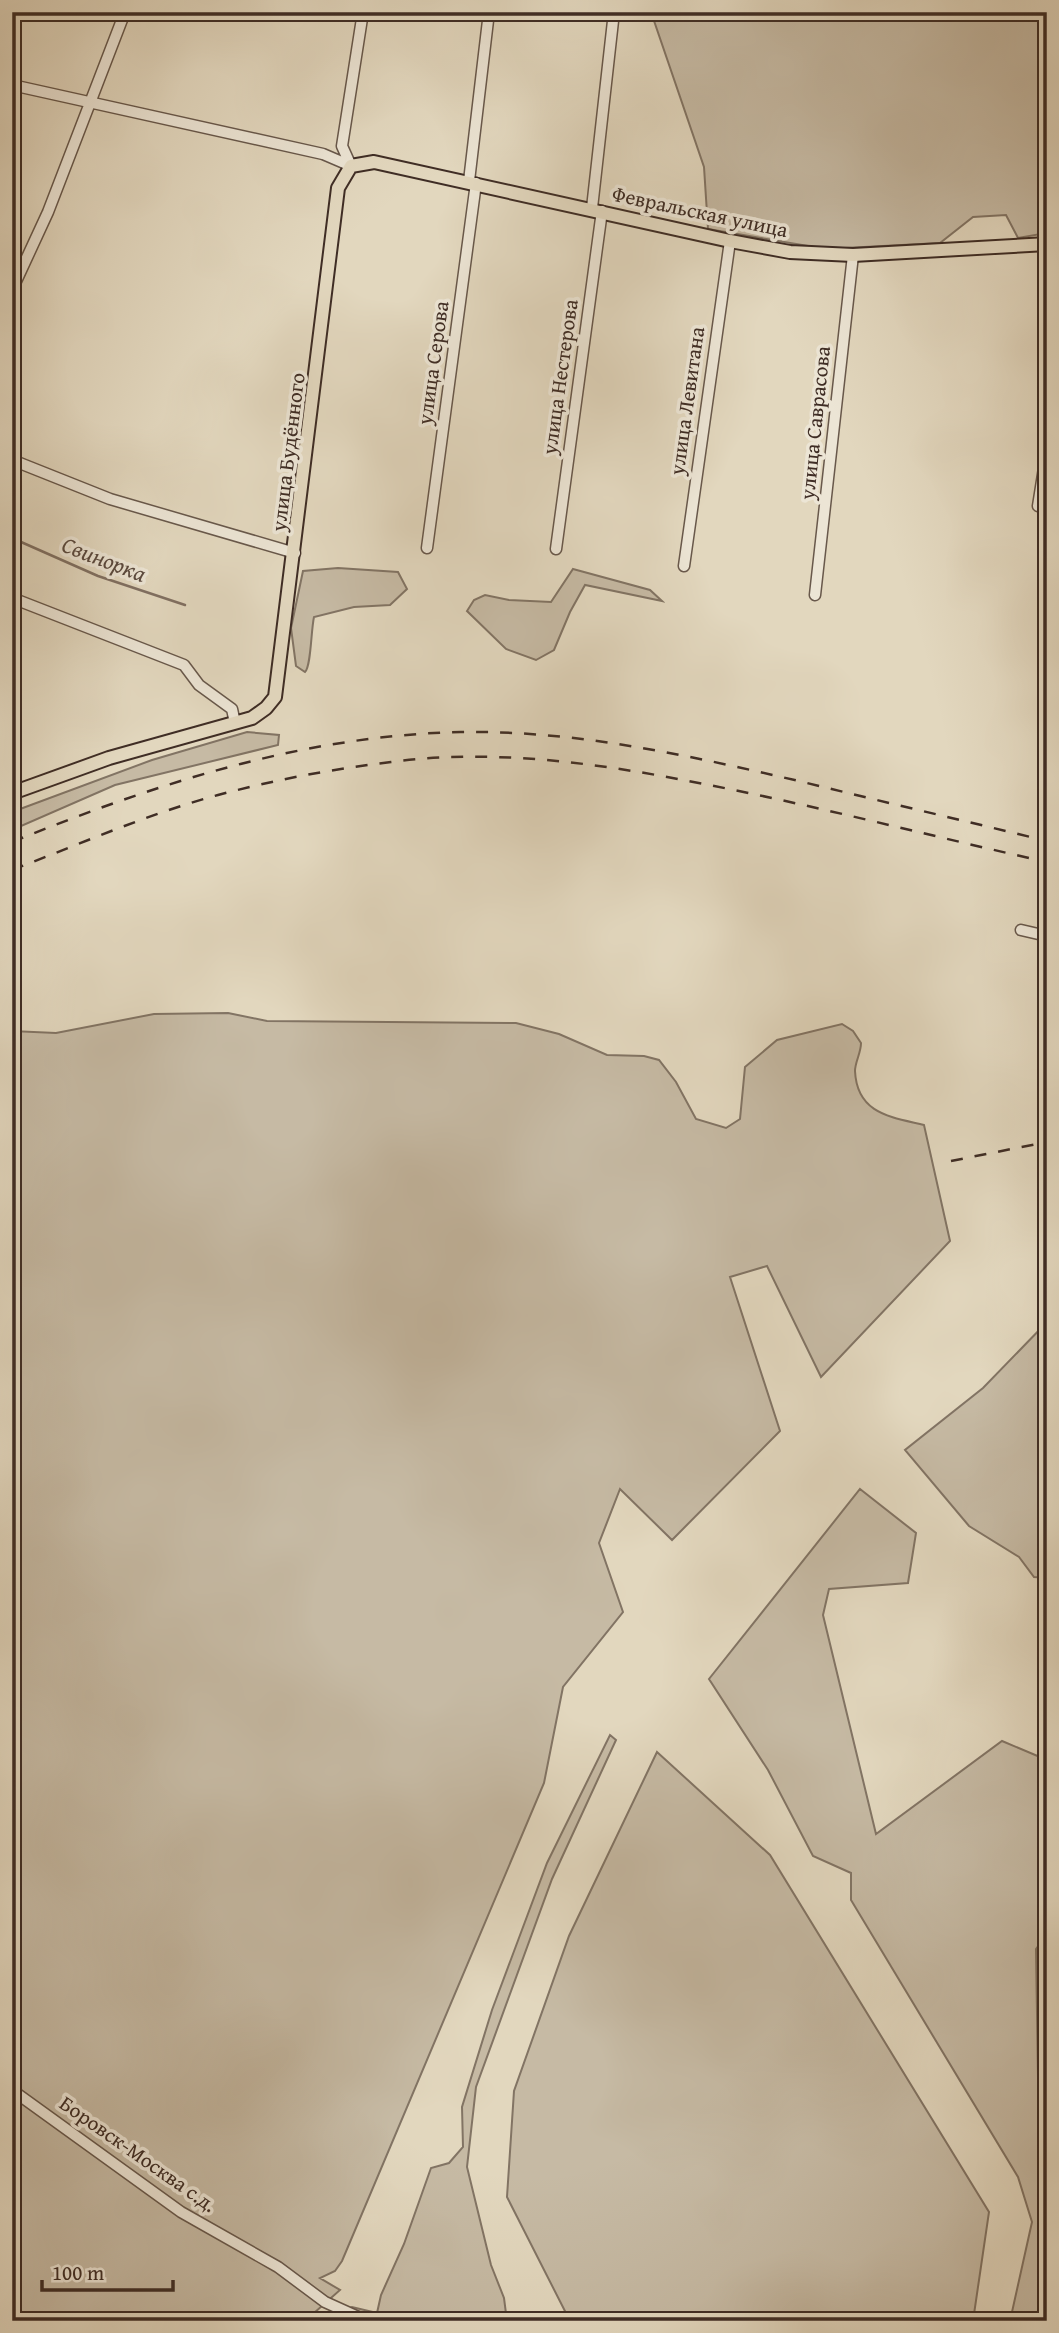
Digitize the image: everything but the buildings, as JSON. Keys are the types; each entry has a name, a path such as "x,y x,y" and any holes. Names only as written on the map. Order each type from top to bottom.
{"main road":[{"name":"Февральская улица","path":"351,166 374,162 597,209 730,242 790,252 853,255 1047,244"},
{"name":"улица Будённого","path":"12,793 109,758 258,715 275,696 295,553 338,188 351,166"}],"street":[{"path":"12,290 48,212 125,12"},
{"path":"351,166 342,146 363,12"},
{"name":"улица Серова","path":"427,548 472,182 489,12"},
{"name":"улица Нестерова","path":"556,549 597,209 614,12"},
{"path":"12,85 323,154 351,166"},
{"name":"улица Левитана","path":"684,566 730,242"},
{"name":"улица Саврасова","path":"815,595 853,255"},
{"path":"1038,506 1047,449"},
{"path":"12,460 110,499 295,553"},
{"path":"12,598 184,665 199,685 232,709 236,723"},
{"path":"1021,930 1047,936"},
{"name":"Боровск-Москва с.д.","path":"12,2090 181,2212 278,2267 325,2302 367,2321"}],"shaded area":[{"path":"651,12 1047,12 1047,233 1018,238 1006,215 973,217 940,243 826,249 708,229 704,167"},
{"path":"338,568 398,572 407,589 390,605 354,607 314,617 309,663 305,672 296,666 291,628 303,571"},
{"path":"573,569 650,590 662,601 585,585 554,650 536,660 506,649 467,611 474,600 485,595 509,600 551,602"},
{"path":"247,732 279,735 278,745 115,785 12,830 12,812 152,760"},
{"path":"228,1013 267,1021 516,1023 559,1034 607,1055 644,1056 659,1060 676,1082 696,1119 726,1128 740,1119 745,1067 777,1040 842,1024 853,1031 861,1043 855,1071 857,1085 869,1105 888,1116 924,1125 950,1241 821,1377 767,1266 730,1277 780,1431 672,1540 620,1489 599,1543 623,1612 563,1687 544,1783 342,2261 335,2271 320,2278 340,2290 305,2321 12,2321 12,1031 56,1033 154,1014"},
{"path":"1047,1322 1047,1578 1034,1577 1019,1557 969,1526 905,1450 983,1388"},
{"path":"860,1489 916,1533 908,1583 829,1589 823,1615 876,1834 1002,1741 1047,1760 1047,1934 1036,1949 1039,2141 1047,2164 1047,2321 1010,2321 1032,2222 1018,2177 851,1900 851,1873 813,1856 768,1770 709,1679"},
{"path":"610,1735 616,1740 552,1879 476,2087 467,2167 491,2265 504,2298 507,2321 319,2321 352,2307 377,2313 381,2295 404,2244 431,2168 449,2163 463,2147 462,2107 492,2010 547,1863"},
{"path":"657,1752 770,1855 989,2212 973,2321 570,2321 507,2197 514,2091 569,1936"}],"waterway":[{"name":"Свинорка","path":"12,538 98,576 185,605"}],"railway":[{"path":"12,842 166,785 271,757 379,738 481,732 574,738 666,752 1047,841"},
{"path":"12,870 140,820 239,790 369,765 431,758 471,757 550,760 670,777 1047,862"},
{"path":"951,1161 1047,1142"}]}
